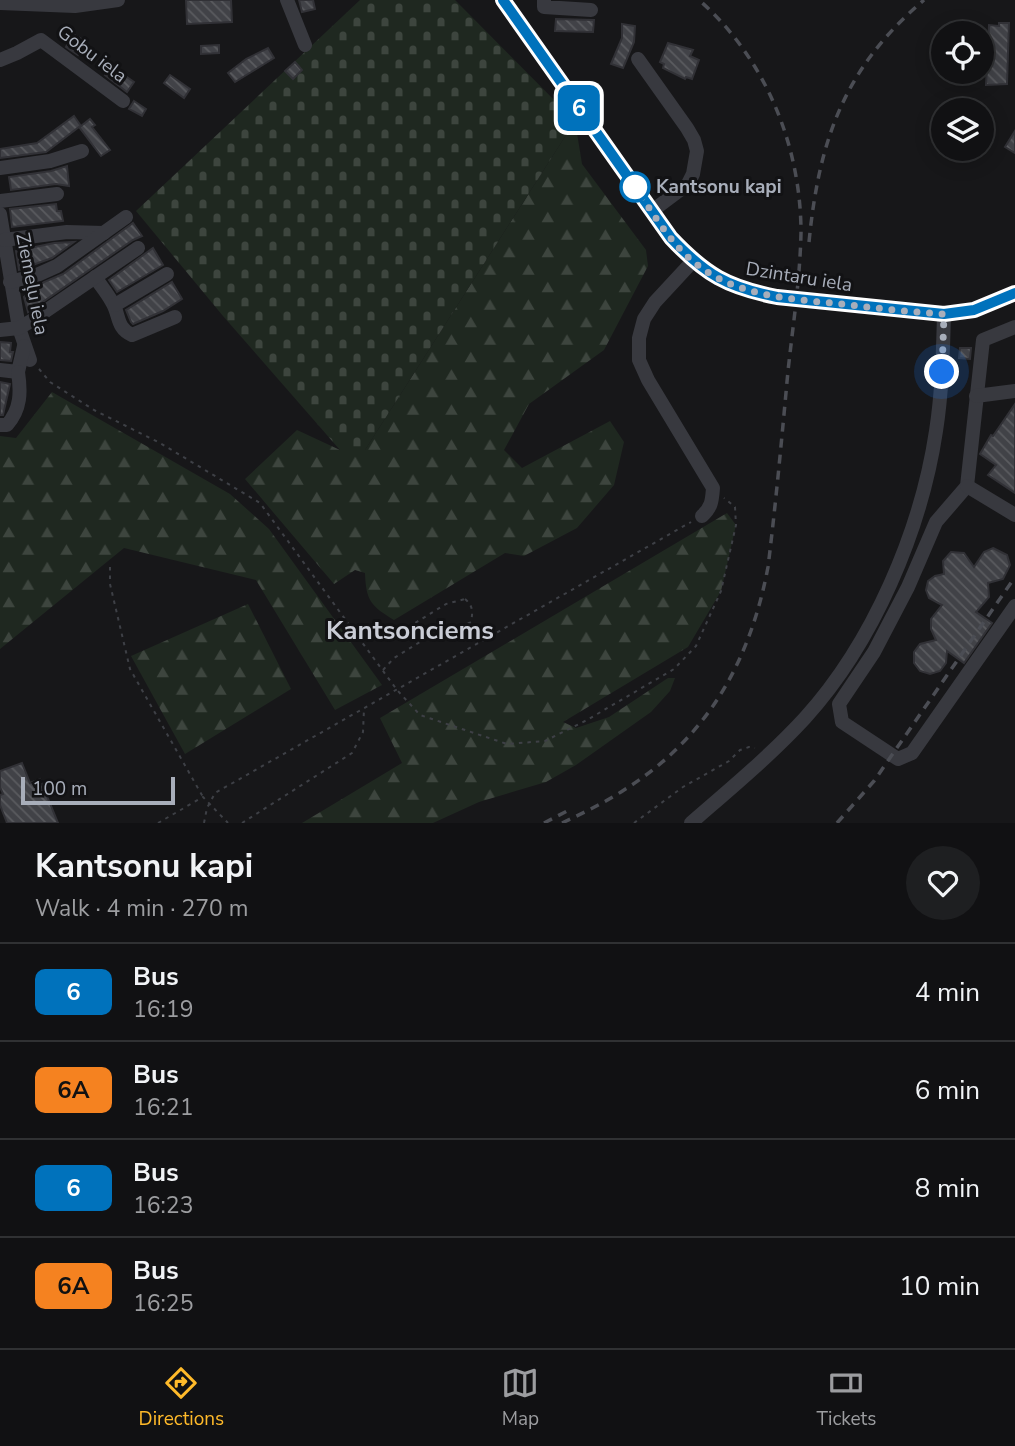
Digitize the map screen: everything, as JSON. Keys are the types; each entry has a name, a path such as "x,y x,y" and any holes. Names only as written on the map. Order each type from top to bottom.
{"street":[{"path":"0,4 75,6 118,0"},
{"path":"287,0 305,45"},
{"name":"Dzintaru iela","path":"503,0 671,238 711,275 750,292 777,297 944,314 974,310 1015,293"},
{"path":"544,0 544,7 591,10"},
{"name":"Gobu iela","path":"0,60 41,40 123,102"},
{"path":"638,59 687,128 694,140 696,151 693,174 688,184 652,211"},
{"path":"0,168 50,160 82,151"},
{"path":"0,201 57,194"},
{"name":"Ziemeļu iela","path":"0,214 7,290 30,360"},
{"path":"7,290 57,266 126,217"},
{"path":"4,240 66,232 104,233"},
{"path":"0,330 19,328 138,248"},
{"path":"693,261 655,302 645,319 639,338 639,360 648,380 713,488 712,502 702,516"},
{"path":"115,306 167,274"},
{"path":"95,277 115,306 117,321 124,332 132,335 175,317"},
{"path":"691,823 805,718 833,683 883,598 919,506 936,431 944,314"},
{"path":"1015,327 983,340 967,486 936,522 886,630 839,704 842,722 898,759 912,753 1015,606"},
{"path":"0,425 7,425 19,407 21,390 18,372 24,346"},
{"path":"0,370 18,372"},
{"path":"976,396 1015,391"},
{"path":"967,486 1015,515"}],"path":[{"path":"30,360 50,382 94,410 160,443 260,503 397,690 420,715 506,744 545,741 587,720 674,669 696,646 721,592 736,525 735,507 713,488"},
{"path":"205,823 215,793 702,516"},
{"path":"110,567 110,584 130,669 203,797 228,823"},
{"path":"383,671 394,658 421,642 471,622 471,605 465,599 455,600 415,623 412,635 421,642"},
{"path":"242,823 352,753 363,732 364,708"},
{"path":"634,823 683,787 729,761 740,750 749,747 769,753"},
{"path":"159,823 203,797"}],"green space":[{"path":"360,0 455,0 575,121 365,450 340,450 136,211"},
{"path":"575,121 582,164 646,250 648,266 604,350 529,404 504,450 522,468 610,421 624,442 614,485 577,528 524,556 505,553 394,620 371,602 365,573 355,570 334,584 245,479 297,430 340,450 365,450"},
{"path":"52,392 230,494 269,529 382,685 335,710 256,580 124,548 0,649 0,436 16,438"},
{"path":"727,513 736,525 721,591 688,647 563,722 576,728 609,717 668,678 675,678 670,691 651,712 576,765 546,782 479,802 433,823 302,823 402,763 380,718"},
{"path":"248,604 291,689 185,754 131,656"}],"building":[{"path":"186,0 231,0 232,22 187,24"},
{"path":"299,0 313,0 315,9 302,12"},
{"path":"556,19 594,20 593,32 555,31"},
{"path":"999,23 1009,23 1007,84 986,85 994,84 994,26 999,26"},
{"path":"622,24 635,26 634,42 623,68 611,64 622,38"},
{"path":"73,34 85,41 78,55 66,47"},
{"path":"668,43 693,50 690,56 699,60 692,79 685,79 663,68 664,64 660,62"},
{"path":"219,45 219,53 201,54 201,46"},
{"path":"268,48 274,58 235,82 228,73 246,59"},
{"path":"295,62 302,70 293,79 285,71"},
{"path":"111,66 134,82 127,92 105,75"},
{"path":"170,75 190,89 184,98 164,83"},
{"path":"134,101 146,109 142,116 129,109"},
{"path":"74,116 81,126 90,119 95,125 92,127 110,150 101,156 79,127 46,152 0,158 0,149 37,143"},
{"path":"1015,131 1015,153 1005,147"},
{"path":"67,166 69,186 56,184 11,190 9,177"},
{"path":"56,204 63,221 12,227 10,209"},
{"path":"133,223 142,236 28,312 24,297 44,282 63,274"},
{"path":"74,242 52,258 19,270 16,251"},
{"path":"153,248 163,265 117,292 109,280"},
{"path":"172,282 182,299 133,324 126,310"},
{"path":"0,342 11,343 11,361 0,360"},
{"path":"960,348 971,348 970,359 959,358"},
{"path":"0,382 10,384 3,415 0,415"},
{"path":"1015,404 1015,493 988,475 996,465 980,454"},
{"path":"993,548 1007,555 1010,565 1003,579 988,583 989,597 976,612 992,623 964,663 947,651 946,663 940,671 930,674 920,671 914,663 914,652 920,644 936,640 931,629 931,619 942,605 929,598 926,590 928,581 944,574 943,561 951,552 964,553 974,567 984,552"},
{"path":"22,763 30,783 40,779 58,823 7,823 0,805 0,795 3,794 0,771"}],"railway":[{"path":"562,823 609,799 653,769 679,747 701,722 720,695 750,635 768,567 799,268 799,200 786,136 775,105 743,48 699,0"},
{"path":"809,242 820,171 840,108 874,52 896,26 924,0"},
{"path":"837,823 874,781 1015,577"},
{"path":"544,823 569,810"}],"bus line":[{"name":"6","path":"503,0 671,238 711,275 750,292 777,297 923,313 944,314 974,310 1015,293"}],"place":[{"name":"Kantsonu kapi","path":"635,187"}],"district":[{"name":"Kantsonciems","path":"410,630"}],"route":[{"path":"635,187 671,238 693,261 730,285 777,297 944,314 942,372"}]}
